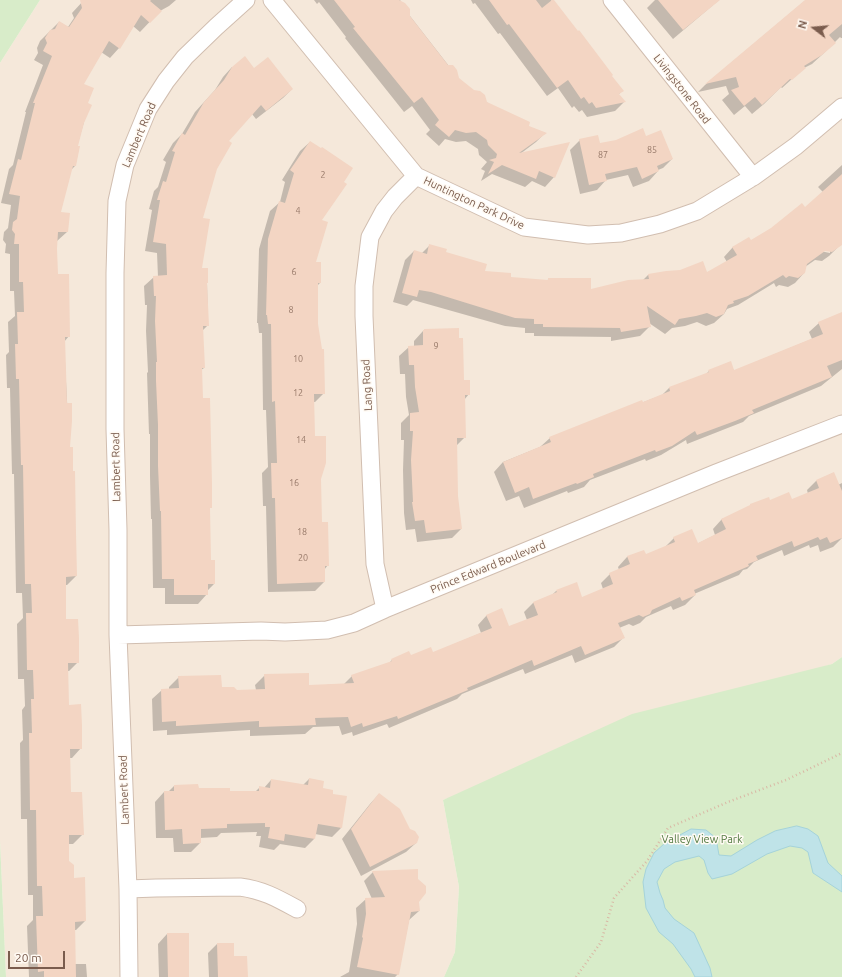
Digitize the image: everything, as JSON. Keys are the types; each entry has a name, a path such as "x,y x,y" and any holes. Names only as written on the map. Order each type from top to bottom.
{"street":[{"name":"Lambert Road","path":"129,977 128,889 118,635 116,430 117,201 125,165 148,109 166,81 185,57 246,0"},
{"name":"Huntington Park Drive","path":"272,0 416,176 524,227 588,235 621,233 660,224 697,211 753,178 796,146 842,107"},
{"name":"Livingstone Road","path":"612,0 753,178"},
{"name":"Lang Road","path":"385,609 375,564 364,286 370,237 384,211 395,197 416,176"},
{"name":"Prince Edward Boulevard","path":"118,635 327,630 354,623 716,473 842,424"},
{"path":"128,889 250,888 268,893 297,909"}],"path":[{"path":"576,977 602,942 614,898 647,862 668,828 728,802 786,780 842,753"}],"shaded area":[{"path":"40,0 842,0 842,657 832,664 443,800 459,887 455,952 444,977 6,977 0,840 0,63"}],"green space":[{"path":"0,0 40,0 0,63"},
{"name":"Valley View Park","path":"842,657 842,977 444,977 455,952 459,887 443,800 632,714 832,664"},
{"path":"0,840 6,977 0,977"}],"water":[{"path":"797,826 808,829 818,836 828,863 842,876 842,892 813,873 808,852 802,848 790,846 767,854 732,874 712,879 708,873 704,860 699,856 675,862 664,869 657,882 665,908 674,919 694,933 710,968 712,977 695,977 673,944 659,932 646,908 643,882 646,869 654,853 665,843 691,829 706,830 716,838 719,855 731,856 775,831"}],"building":[{"path":"80,0 151,0 150,1 162,11 150,23 141,15 120,49 109,41 84,84 94,88 88,103 92,105 84,123 78,146 80,146 76,166 73,166 61,212 70,213 68,232 58,232 58,274 69,274 70,337 65,337 67,403 72,403 70,447 73,447 73,471 75,471 77,576 66,577 66,619 78,619 79,638 79,663 68,663 69,705 81,704 82,725 82,749 70,749 71,792 82,792 84,835 69,835 69,861 74,865 74,878 85,877 86,921 75,922 76,977 44,977 44,971 38,972 36,916 43,916 42,886 37,886 36,810 30,810 29,733 32,733 31,699 34,699 33,670 27,670 26,613 32,613 31,584 25,584 23,465 21,465 19,379 16,379 15,344 18,344 17,312 24,312 23,282 19,282 19,244 14,244 15,234 12,230 13,222 17,219 20,196 9,194 18,159 21,160 35,103 33,103 52,56 43,51 47,43 45,38 50,30 55,29 59,21 69,27 82,8"},
{"path":"334,0 399,0 405,3 410,9 410,16 448,65 453,65 457,70 459,78 474,90 480,91 485,95 487,102 530,122 529,126 547,133 519,153 570,142 555,178 539,171 536,179 502,165 488,174 494,162 489,160 496,158 497,154 488,145 487,140 476,132 466,133 455,130 449,137 435,125 439,120 422,97 414,103 353,28 355,27"},
{"path":"489,0 536,0 542,8 554,0 613,75 612,76 624,91 619,94 626,102 596,108 592,102 589,104 584,97 581,99 568,80 557,88"},
{"path":"658,0 720,0 683,30"},
{"path":"805,0 842,0 842,24 829,35 836,43 822,55 804,66 806,68 792,80 790,79 762,105 755,97 744,106 731,90 739,87 736,77 705,84"},
{"path":"245,56 254,68 268,57 293,89 266,111 261,105 229,141 232,143 217,169 203,218 210,219 202,268 208,268 207,283 209,326 203,326 205,368 202,368 203,398 210,398 212,484 212,508 210,508 211,560 215,560 215,584 208,584 208,595 174,595 174,579 162,579 156,381 156,296 154,296 153,276 167,275 166,244 153,242 160,200 157,200 163,181 166,182 175,152 172,151 182,133 185,135 204,102 224,80 232,67"},
{"path":"643,128 646,136 661,130 673,159 657,166 659,171 642,179 637,167 605,174 607,181 589,185 579,139 598,135 600,143 616,140"},
{"path":"310,141 321,148 322,147 353,168 344,182 347,184 322,220 328,222 316,262 321,262 321,283 318,283 318,324 322,349 324,349 325,394 314,394 315,436 326,436 326,463 321,479 322,522 328,522 329,566 325,566 325,582 277,584 275,498 272,498 271,463 277,463 275,401 272,402 271,324 268,324 266,315 268,239 279,201 285,203 294,173 290,170"},
{"path":"842,174 842,245 832,252 825,251 807,264 805,273 798,278 789,276 786,278 783,275 748,296 733,301 734,303 728,305 724,314 716,317 707,313 679,319 675,325 647,306 651,327 621,332 620,328 543,327 543,324 534,324 534,319 515,318 431,292 419,290 417,297 402,293 414,250 427,254 429,244 447,249 446,252 487,264 485,271 511,273 511,277 548,280 548,278 591,278 591,289 628,280 649,279 648,274 680,270 703,261 707,272 737,255 732,247 749,237 751,240 771,228 802,203 805,207"},
{"path":"842,312 842,360 827,366 832,377 752,410 754,413 735,421 697,435 695,431 672,446 656,452 655,450 593,474 594,477 577,484 576,483 533,499 529,487 515,493 503,462 551,442 549,437 642,400 643,402 670,391 669,387 709,372 708,370 731,361 734,370 823,334 818,322"},
{"path":"459,328 459,338 463,338 464,380 470,380 470,395 465,395 466,438 457,438 458,496 462,529 426,533 424,520 415,521 412,502 411,460 413,431 410,431 410,413 419,412 415,387 414,365 409,365 408,346 423,345 424,329"},
{"path":"834,472 842,491 842,538 830,543 827,537 820,540 818,537 794,547 792,541 756,556 758,560 748,564 749,566 694,590 696,595 682,601 680,597 652,610 650,614 643,617 639,615 618,623 625,638 585,655 581,646 534,666 532,660 467,688 468,690 398,719 397,716 363,727 362,723 351,727 348,717 315,718 316,725 259,727 259,721 176,726 176,721 162,722 161,689 179,688 178,676 221,675 222,687 234,687 237,690 265,689 264,674 309,673 309,685 354,683 351,675 392,661 391,659 409,651 411,655 431,647 433,652 492,628 486,615 502,608 509,626 538,615 533,602 557,592 556,590 577,582 582,597 613,584 609,573 630,564 627,556 644,550 646,554 675,542 673,537 692,529 698,543 726,529 721,519 750,504 769,497 770,500 789,492 792,499 819,488 816,480"},
{"path":"309,778 324,781 323,788 333,790 333,794 347,796 342,828 318,824 315,839 285,834 284,841 268,838 270,827 265,827 265,823 227,824 227,828 201,829 201,843 183,844 182,829 165,830 164,791 174,791 174,785 198,784 199,788 230,788 230,791 259,791 259,786 270,788 271,779 308,785"},
{"path":"379,793 400,809 410,829 415,831 419,837 417,843 370,867 351,829"},
{"path":"418,869 418,879 426,886 426,893 419,902 420,911 411,912 399,975 357,967 366,914 365,898 385,897 372,871"},
{"path":"167,933 189,933 189,977 168,977"},
{"path":"217,943 234,943 234,956 247,956 248,977 218,977"}]}
